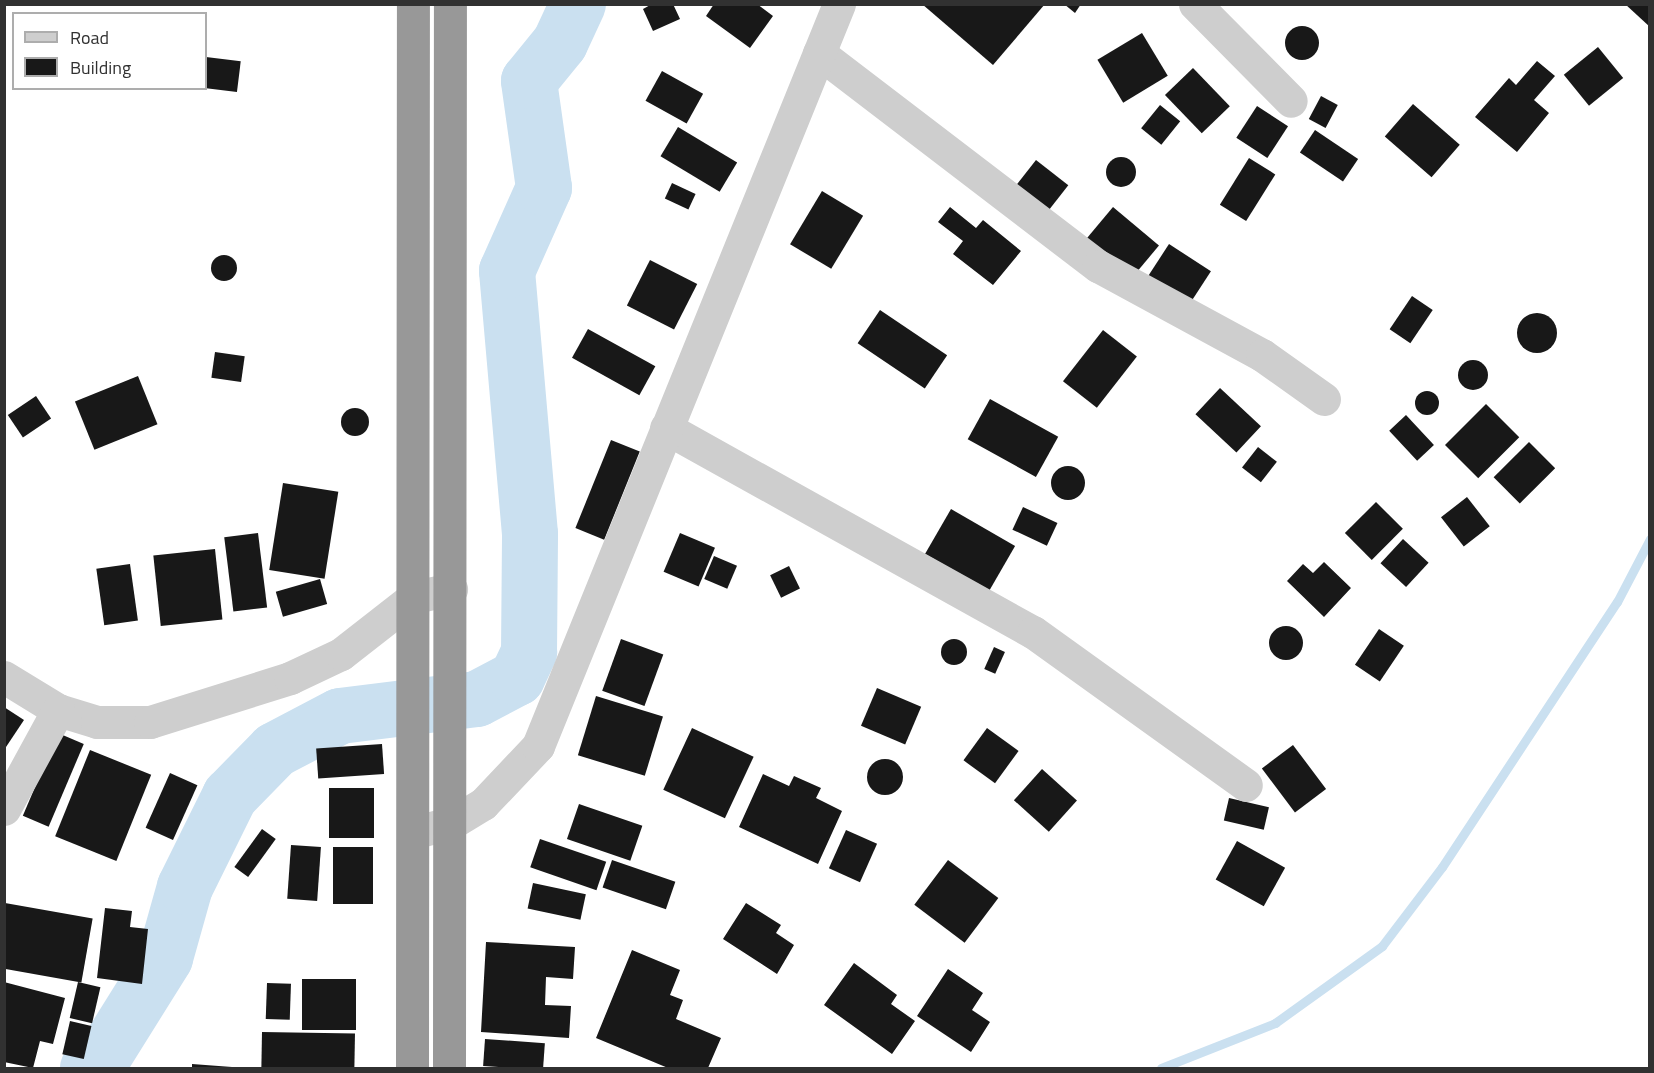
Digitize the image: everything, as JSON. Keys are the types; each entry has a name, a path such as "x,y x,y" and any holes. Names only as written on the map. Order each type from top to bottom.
{"highway":[{"path":"412,1068 416,832 413,4"},
{"path":"449,1068 453,822 450,4"}],"street":[{"path":"416,832 453,822 504,787 538,746 839,4"},
{"path":"1195,4 1291,100"},
{"path":"819,53 1098,266 1262,355 1324,399"},
{"path":"666,428 1033,632 1246,785"},
{"path":"4,677 58,710 97,722 150,722 242,697 341,654 414,597 451,589"},
{"path":"4,808 58,710"}],"building":[{"path":"652,4 673,4 680,19 653,31 643,9"},
{"path":"714,4 757,4 773,16 750,48 706,16"},
{"path":"922,4 1045,4 993,65"},
{"path":"1064,4 1081,4 1075,13"},
{"path":"1625,4 1650,4 1650,27"},
{"path":"1302,26 1314,31 1319,43 1314,55 1302,60 1290,55 1285,43 1290,31"},
{"path":"1142,33 1168,76 1123,103 1097,60"},
{"path":"1598,47 1623,78 1589,106 1564,75"},
{"path":"207,57 241,61 237,92 207,88"},
{"path":"1537,61 1555,76 1534,100 1549,113 1517,152 1475,117 1509,78 1516,85"},
{"path":"1193,68 1230,106 1202,133 1165,95"},
{"path":"662,71 703,94 687,124 646,101"},
{"path":"1321,96 1338,105 1326,128 1309,119"},
{"path":"1413,104 1460,145 1432,177 1385,136"},
{"path":"1160,105 1180,121 1161,145 1141,128"},
{"path":"1257,106 1288,126 1267,158 1236,138"},
{"path":"678,127 737,163 720,192 660,156"},
{"path":"1315,130 1358,159 1343,181 1300,152"},
{"path":"1121,157 1127,158 1135,166 1135,178 1127,186 1121,187 1115,186 1107,178 1106,172 1107,166 1115,158"},
{"path":"1249,158 1275,174 1246,221 1220,205"},
{"path":"1036,160 1068,185 1047,213 1014,188"},
{"path":"672,183 696,194 688,209 665,198"},
{"path":"822,191 863,216 831,269 790,244"},
{"path":"950,207 976,228 983,220 1021,251 993,285 953,254 963,241 938,222"},
{"path":"1113,207 1159,246 1132,278 1086,239"},
{"path":"1169,244 1211,271 1188,307 1146,280"},
{"path":"224,255 233,259 237,268 233,277 224,281 215,277 211,268 215,259"},
{"path":"650,260 697,284 674,330 627,305"},
{"path":"1412,296 1433,310 1410,343 1390,329"},
{"path":"880,310 947,355 925,388 858,343"},
{"path":"1537,313 1551,319 1557,333 1551,347 1537,353 1523,347 1517,333 1523,319"},
{"path":"588,329 655,366 639,395 572,358"},
{"path":"1103,330 1137,356 1097,408 1063,381"},
{"path":"215,352 245,356 241,382 211,378"},
{"path":"1473,360 1479,361 1487,369 1487,381 1479,389 1473,390 1467,389 1459,381 1458,375 1459,369 1467,361"},
{"path":"138,376 157,424 94,450 75,401"},
{"path":"1220,388 1261,426 1236,453 1195,414"},
{"path":"1427,391 1432,392 1438,398 1438,408 1432,414 1427,415 1422,414 1416,408 1415,403 1416,398 1422,392"},
{"path":"36,396 51,418 23,437 8,415"},
{"path":"990,399 1058,437 1036,477 968,439"},
{"path":"1486,404 1519,437 1478,478 1445,445"},
{"path":"355,408 365,412 369,422 365,432 355,436 345,432 341,422 345,412"},
{"path":"1406,415 1434,445 1417,461 1389,431"},
{"path":"611,440 640,452 604,540 575,528"},
{"path":"1529,442 1555,468 1520,504 1494,477"},
{"path":"1258,447 1277,462 1261,482 1242,467"},
{"path":"1068,466 1080,471 1085,483 1080,495 1068,500 1056,495 1051,483 1056,471"},
{"path":"283,483 338,492 325,579 269,570"},
{"path":"1467,497 1490,526 1464,546 1441,517"},
{"path":"1376,502 1403,529 1372,560 1345,533"},
{"path":"1023,507 1057,523 1047,546 1012,530"},
{"path":"951,509 1015,546 989,591 925,554"},
{"path":"258,533 267,607 233,612 224,537"},
{"path":"680,533 715,548 699,587 664,572"},
{"path":"1403,539 1429,563 1406,587 1380,563"},
{"path":"215,549 222,620 161,626 153,555"},
{"path":"714,556 737,566 727,589 704,579"},
{"path":"1324,562 1351,588 1324,617 1287,581 1303,564 1313,573"},
{"path":"130,564 138,620 104,625 96,569"},
{"path":"789,566 800,588 781,598 770,575"},
{"path":"320,579 327,604 283,617 276,592"},
{"path":"1286,626 1298,631 1303,643 1298,655 1286,660 1274,655 1269,643 1274,631"},
{"path":"1379,629 1404,646 1380,681 1355,665"},
{"path":"621,639 663,654 644,706 602,691"},
{"path":"954,639 963,643 967,652 963,661 954,665 945,661 941,652 945,643"},
{"path":"994,647 1005,652 995,674 984,669"},
{"path":"877,688 921,707 905,744 861,726"},
{"path":"596,696 663,716 645,776 578,755"},
{"path":"4,707 24,720 4,750"},
{"path":"692,728 754,757 725,818 663,790"},
{"path":"987,728 1019,751 995,783 963,760"},
{"path":"58,733 84,744 49,827 23,816"},
{"path":"382,744 384,774 318,779 316,749"},
{"path":"1293,745 1326,789 1295,812 1262,768"},
{"path":"90,750 151,775 116,861 55,836"},
{"path":"885,759 898,764 903,777 898,790 885,795 872,790 867,777 872,764"},
{"path":"1042,769 1077,800 1049,832 1014,800"},
{"path":"170,773 197,785 173,840 146,828"},
{"path":"763,774 789,786 794,776 821,788 816,798 842,811 818,864 739,827"},
{"path":"329,788 374,788 374,838 329,838"},
{"path":"1229,798 1269,807 1264,830 1224,820"},
{"path":"579,804 642,826 630,861 567,839"},
{"path":"262,829 276,839 248,877 234,867"},
{"path":"846,830 877,844 860,882 829,868"},
{"path":"540,839 606,862 596,890 530,867"},
{"path":"1237,841 1285,868 1264,906 1216,879"},
{"path":"291,845 321,847 317,901 287,899"},
{"path":"333,847 373,847 373,904 333,904"},
{"path":"612,860 675,882 666,909 603,887"},
{"path":"948,860 998,898 965,943 914,905"},
{"path":"533,883 586,894 580,920 528,908"},
{"path":"5,903 93,918 81,982 4,969"},
{"path":"746,903 781,925 776,933 794,945 777,974 723,939"},
{"path":"105,908 132,911 130,927 148,929 142,984 97,978"},
{"path":"486,942 575,947 573,979 546,977 545,1005 571,1006 569,1038 481,1032"},
{"path":"632,950 680,970 670,995 683,1000 676,1019 721,1038 708,1068 668,1068 596,1038"},
{"path":"854,963 897,995 891,1004 915,1021 892,1054 824,1005"},
{"path":"948,969 983,993 972,1010 990,1022 971,1052 917,1016"},
{"path":"302,979 356,979 356,1030 302,1030"},
{"path":"4,982 65,998 53,1044 40,1041 33,1068 4,1062"},
{"path":"78,982 100,987 92,1023 70,1018"},
{"path":"267,983 291,984 290,1020 266,1019"},
{"path":"70,1021 91,1026 84,1059 62,1054"},
{"path":"262,1032 355,1034 354,1068 261,1068"},
{"path":"485,1039 545,1043 543,1068 483,1066"},
{"path":"192,1064 232,1067 232,1068 192,1068"}],"waterway":[{"path":"88,1068 102,1059 165,958 185,887 230,796 275,750 340,716 477,699 517,678 529,652 530,534 507,271 544,188 529,81 560,43 578,4"},
{"path":"1161,1068 1275,1023 1382,946 1442,867 1617,602 1650,539"}]}
